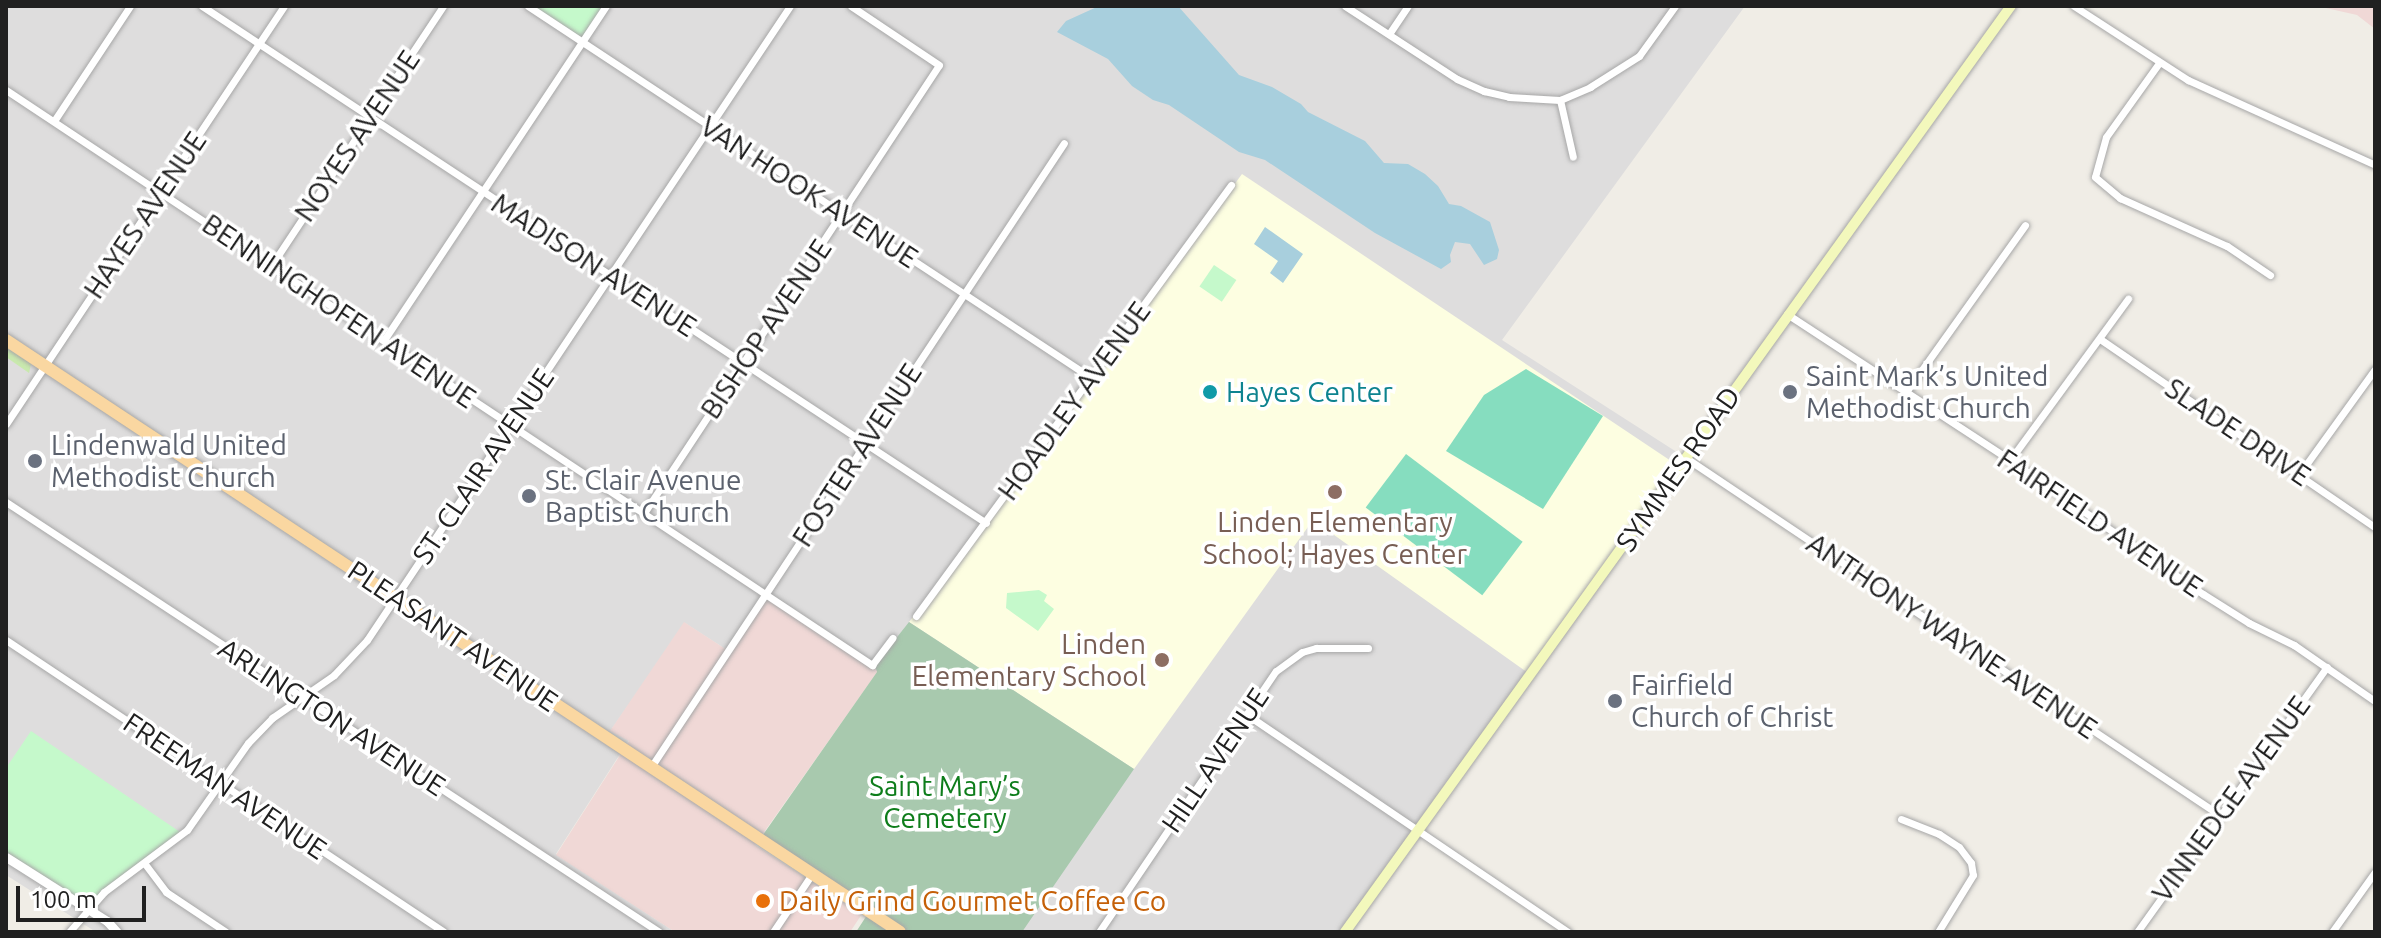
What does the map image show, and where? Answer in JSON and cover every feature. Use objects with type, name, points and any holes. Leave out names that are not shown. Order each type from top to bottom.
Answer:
[{"type":"main road","name":"SYMMES ROAD","points":[[1345,932],[2011,6]]},
{"type":"main road","name":"PLEASANT AVENUE","points":[[6,340],[900,932]]},
{"type":"street","points":[[54,121],[130,6]]},
{"type":"street","name":"MADISON AVENUE","points":[[202,6],[864,446],[986,523]]},
{"type":"street","name":"HAYES AVENUE","points":[[6,424],[284,6]]},
{"type":"street","name":"NOYES AVENUE","points":[[271,266],[443,6]]},
{"type":"street","name":"VAN HOOK AVENUE","points":[[528,6],[1090,377]]},
{"type":"street","points":[[384,340],[606,6]]},
{"type":"street","name":"ST. CLAIR AVENUE","points":[[69,932],[104,892],[187,830],[248,743],[272,718],[304,698],[351,659],[396,597],[790,6]]},
{"type":"street","name":"BISHOP AVENUE","points":[[644,513],[939,65],[851,6]]},
{"type":"street","points":[[1345,6],[1457,79],[1484,91],[1509,97],[1560,100],[1590,87],[1639,56],[1675,6]]},
{"type":"street","points":[[1389,34],[1408,6]]},
{"type":"street","points":[[2074,6],[2159,63],[2375,165]]},
{"type":"street","points":[[2159,63],[2106,137],[2095,177],[2120,198],[2227,246],[2270,275]]},
{"type":"street","name":"BENNINGHOFEN AVENUE","points":[[6,90],[872,665],[892,638]]},
{"type":"street","points":[[1560,100],[1573,157]]},
{"type":"street","name":"FOSTER AVENUE","points":[[651,767],[1064,143]]},
{"type":"street","name":"HOADLEY AVENUE","points":[[916,616],[1231,185]]},
{"type":"street","points":[[1906,392],[2025,225]]},
{"type":"street","points":[[2010,460],[2128,299]]},
{"type":"street","name":"FAIRFIELD AVENUE","points":[[1787,314],[2010,460],[2203,594],[2327,667],[2375,701]]},
{"type":"street","name":"SLADE DRIVE","points":[[2100,339],[2375,527]]},
{"type":"street","points":[[2300,473],[2375,369]]},
{"type":"street","name":"ANTHONY WAYNE AVENUE","points":[[1686,458],[2218,814]]},
{"type":"street","name":"ARLINGTON AVENUE","points":[[6,502],[659,932]]},
{"type":"street","name":"FREEMAN AVENUE","points":[[6,640],[444,932]]},
{"type":"street","name":"HILL AVENUE","points":[[1099,932],[1276,671],[1302,652],[1337,646],[1368,648]]},
{"type":"street","name":"VINNEDGE AVENUE","points":[[2137,932],[2218,814],[2327,667]]},
{"type":"street","points":[[1246,714],[1568,932]]},
{"type":"street","points":[[1901,819],[1939,834],[1959,847],[1971,863],[1973,875],[1938,932]]},
{"type":"street","points":[[6,857],[88,909],[117,932]]},
{"type":"street","points":[[145,864],[166,892],[226,932]]},
{"type":"street","points":[[2332,932],[2375,872]]},
{"type":"street","points":[[773,932],[813,874]]},
{"type":"shaded area","points":[[6,6],[1745,6],[1502,340],[1686,458],[1345,932],[900,932],[877,671],[730,652],[685,623],[611,730],[629,740],[556,854],[675,932],[96,932],[6,875]]},
{"type":"shaded area","points":[[2317,6],[2375,6],[2375,29],[2357,15]]},
{"type":"shaded area","name":"Linden Elementary School; Hayes Center","points":[[1242,174],[1680,467],[1531,675],[1313,520],[1134,769],[909,622],[986,523]]},
{"type":"shaded area","points":[[765,598],[878,671],[755,845],[862,914],[850,932],[675,932],[556,855],[629,741],[610,731],[684,622],[730,652]]},
{"type":"green space","points":[[528,6],[606,6],[582,42]]},
{"type":"green space","points":[[1214,265],[1236,280],[1222,302],[1199,287]]},
{"type":"green space","points":[[6,347],[31,364],[29,373],[6,357]]},
{"type":"green space","points":[[1526,369],[1603,416],[1543,509],[1446,451],[1484,395]]},
{"type":"green space","points":[[1406,454],[1523,542],[1482,595],[1366,508]]},
{"type":"green space","points":[[1039,590],[1047,595],[1044,601],[1054,609],[1038,631],[1006,608],[1007,593]]},
{"type":"green space","name":"Saint Mary’s Cemetery","points":[[909,622],[1134,769],[1022,932],[856,932],[869,912],[760,839],[877,672],[875,665]]},
{"type":"green space","points":[[31,731],[183,834],[88,909],[6,857],[6,768]]},
{"type":"water","points":[[1099,6],[1178,6],[1239,75],[1272,87],[1301,104],[1308,112],[1365,141],[1384,163],[1408,164],[1438,186],[1449,204],[1461,206],[1490,222],[1499,250],[1497,259],[1484,265],[1470,244],[1455,242],[1451,262],[1441,269],[1375,233],[1265,160],[1239,152],[1169,105],[1153,100],[1132,86],[1108,59],[1057,32],[1066,21]]},
{"type":"water","points":[[1265,227],[1303,254],[1283,283],[1270,273],[1278,261],[1254,244]]},
{"type":"place","name":"Hayes Center","points":[[1210,392]]},
{"type":"place","name":"Saint Mark’s United Methodist Church","points":[[1790,392]]},
{"type":"place","name":"Lindenwald United Methodist Church","points":[[35,461]]},
{"type":"place","name":"Linden Elementary School; Hayes Center","points":[[1335,492]]},
{"type":"place","name":"St. Clair Avenue Baptist Church","points":[[529,496]]},
{"type":"place","name":"Linden Elementary School","points":[[1162,660]]},
{"type":"place","name":"Fairfield Church of Christ","points":[[1615,701]]},
{"type":"place","name":"Daily Grind Gourmet Coffee Co","points":[[763,901]]}]
